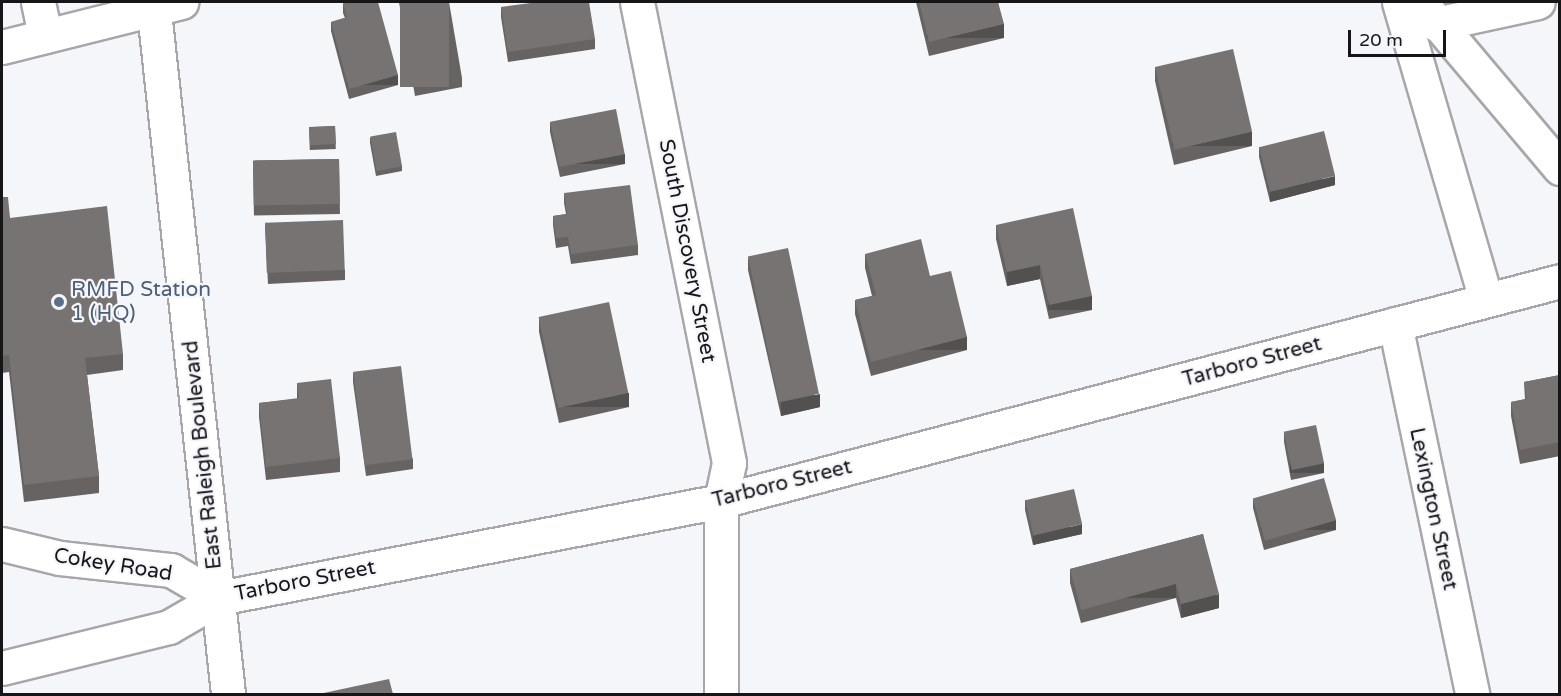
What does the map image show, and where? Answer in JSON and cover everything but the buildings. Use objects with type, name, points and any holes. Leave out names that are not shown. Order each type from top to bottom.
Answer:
[{"type":"main road","points":[[38,2],[45,36]]},
{"type":"main road","name":"South Discovery Street","points":[[637,2],[729,463],[721,501],[721,694]]},
{"type":"main road","points":[[1400,2],[1486,300]]},
{"type":"main road","points":[[1428,13],[1532,3]]},
{"type":"main road","points":[[2,47],[162,4]]},
{"type":"main road","name":"East Raleigh Boulevard","points":[[162,4],[228,694]]},
{"type":"main road","points":[[1428,13],[1560,168]]},
{"type":"main road","name":"Tarboro Street","points":[[2,668],[169,627],[219,598],[721,501],[1560,281]]},
{"type":"main road","name":"Lexington Street","points":[[1395,324],[1472,694]]},
{"type":"main road","name":"Cokey Road","points":[[2,544],[60,558],[171,570],[219,598]]},
{"type":"place","name":"RMFD Station 1 (HQ)","points":[[59,302]]}]
